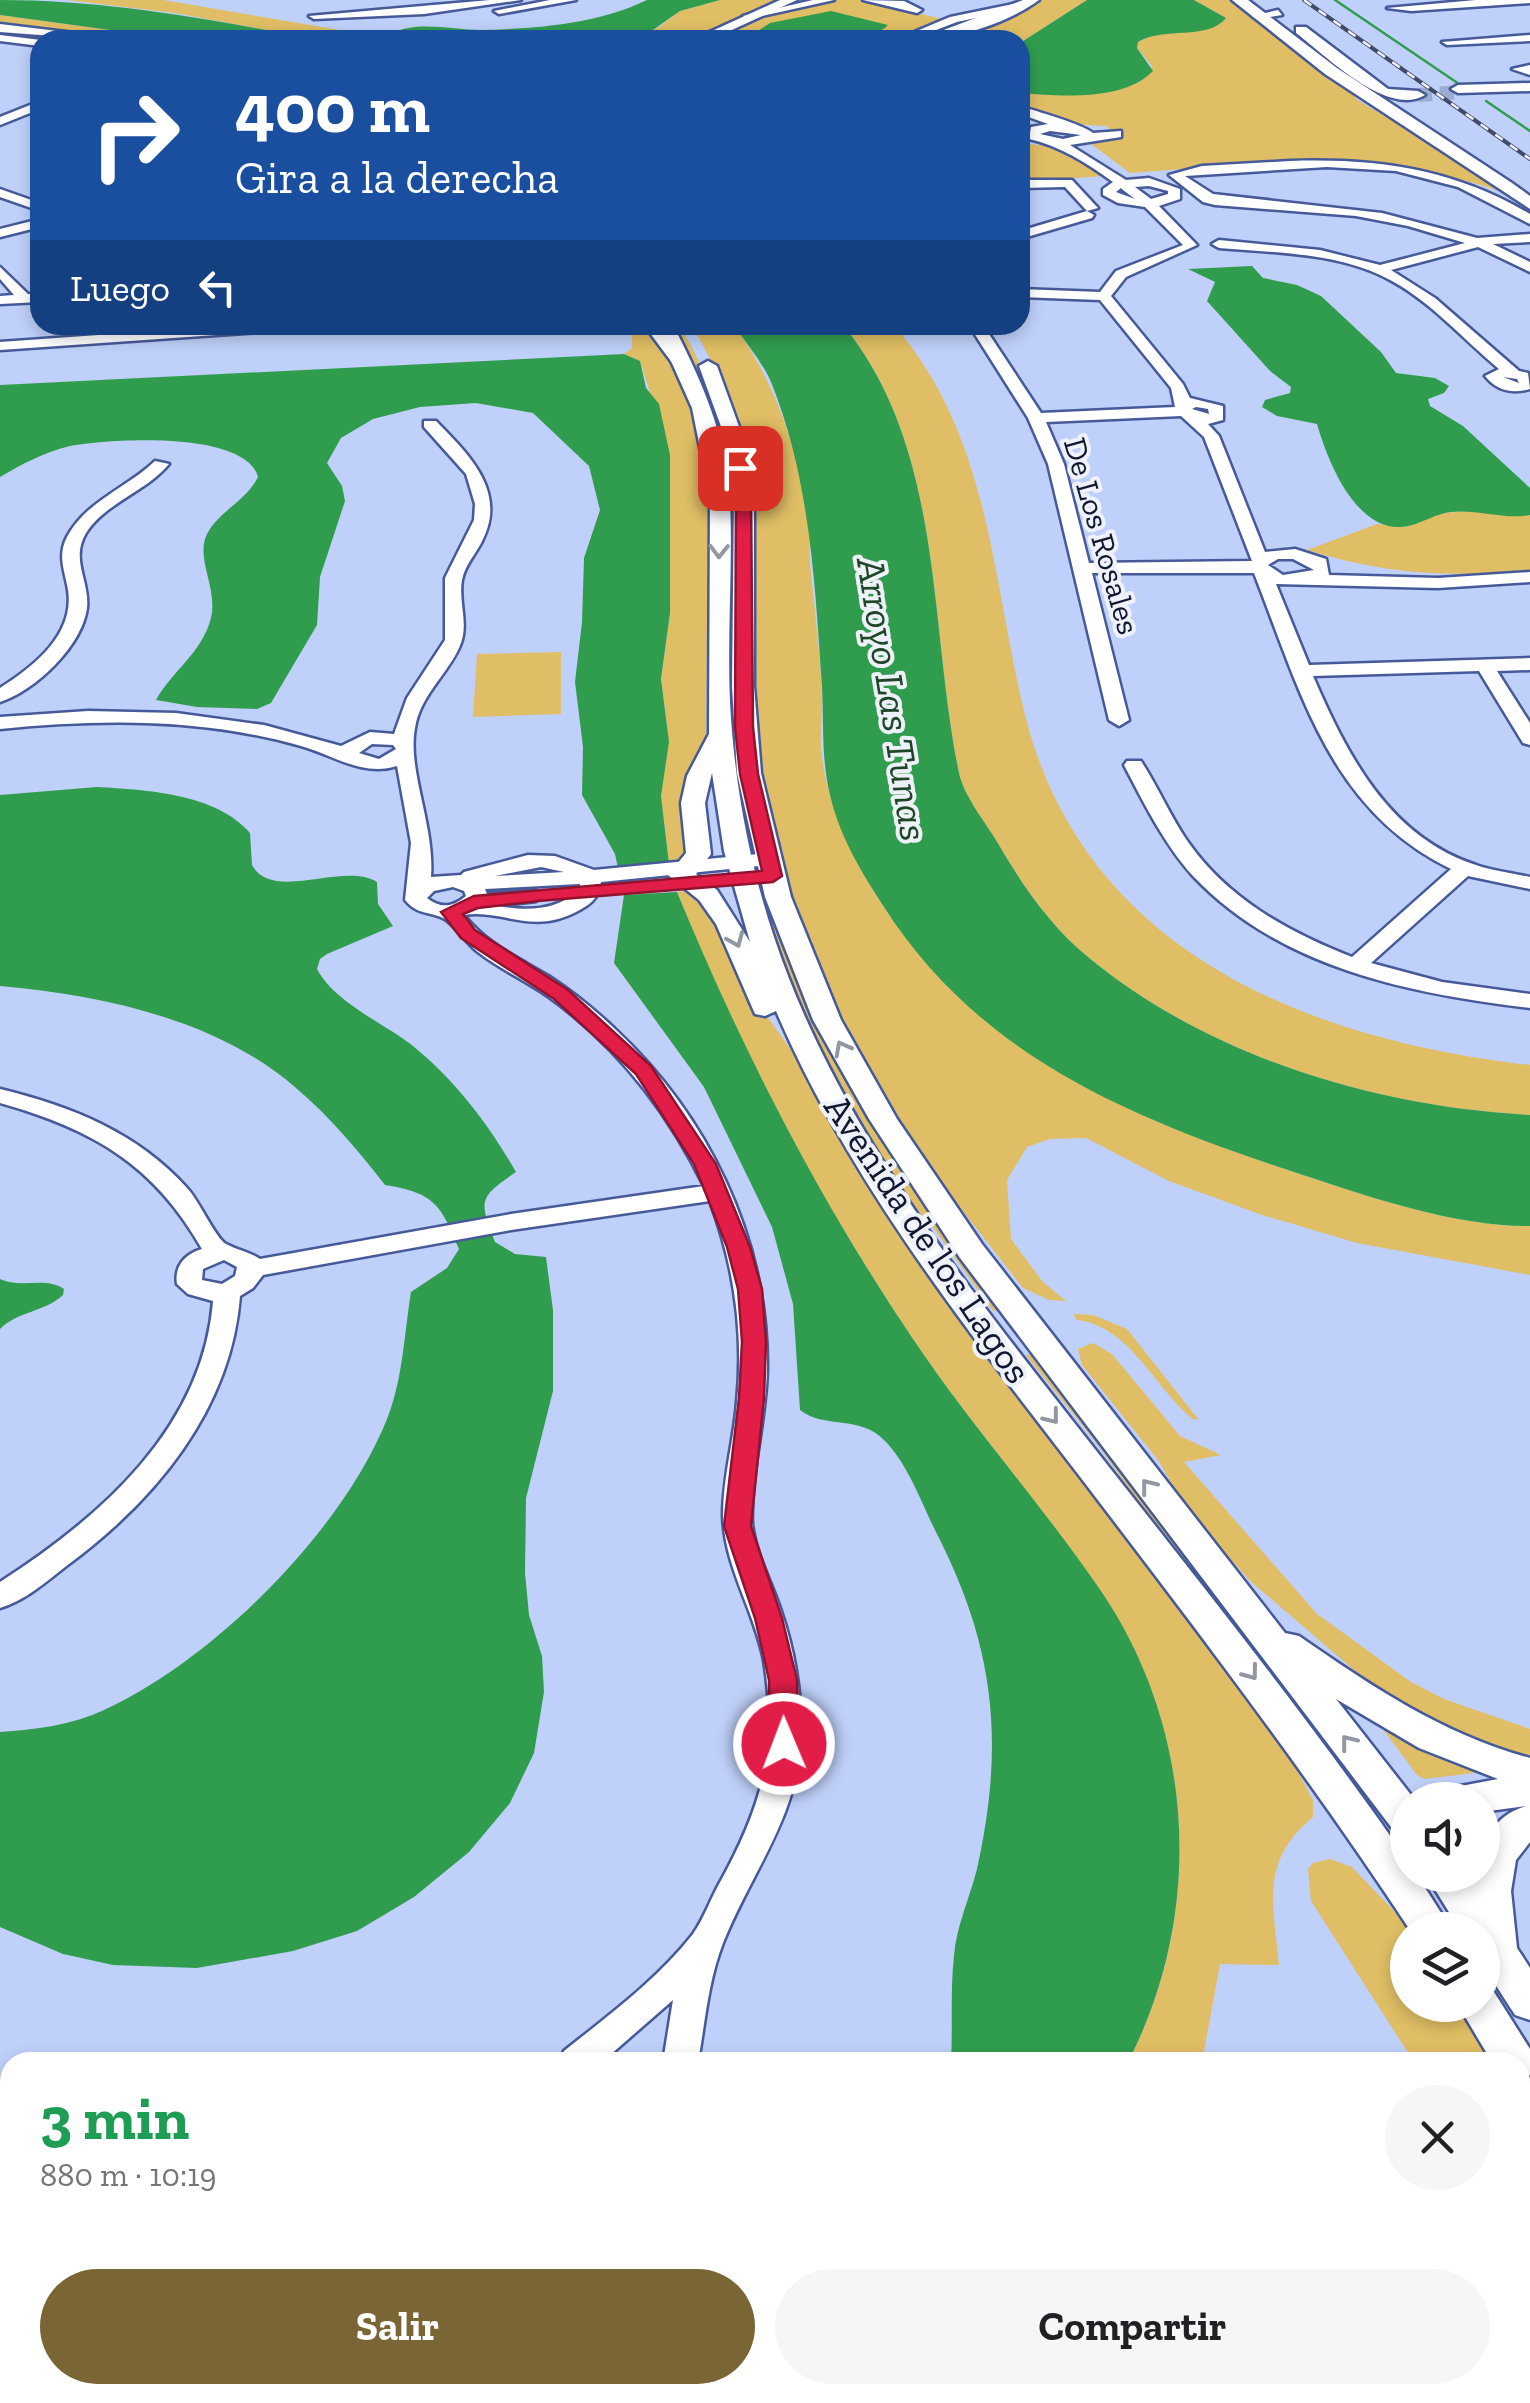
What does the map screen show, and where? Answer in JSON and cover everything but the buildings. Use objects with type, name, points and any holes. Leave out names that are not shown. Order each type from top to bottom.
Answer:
[{"type":"main road","points":[[1240,0],[1278,14],[1327,60]]},
{"type":"main road","points":[[1258,8],[1302,35]]},
{"type":"main road","points":[[1258,8],[1530,204]]},
{"type":"street","points":[[469,9],[516,0]]},
{"type":"street","points":[[314,16],[527,9],[571,0]]},
{"type":"street","points":[[724,30],[787,0]]},
{"type":"street","points":[[748,16],[829,0]]},
{"type":"street","points":[[1411,8],[1530,0]]},
{"type":"street","points":[[873,1],[954,19]]},
{"type":"street","points":[[926,30],[954,19],[1028,3]]},
{"type":"street","points":[[954,30],[1028,3]]},
{"type":"street","points":[[0,33],[30,36]]},
{"type":"street","points":[[0,33],[30,35]]},
{"type":"street","points":[[0,33],[30,40]]},
{"type":"street","points":[[1466,41],[1530,38]]},
{"type":"street","points":[[1327,60],[1389,95],[1416,94]]},
{"type":"street","points":[[1460,91],[1530,88]]},
{"type":"street","points":[[0,105],[30,108]]},
{"type":"street","points":[[0,122],[30,111]]},
{"type":"street","points":[[1030,113],[1086,131],[1088,138],[1138,182]]},
{"type":"street","points":[[1030,126],[1083,154],[1119,184]]},
{"type":"street","points":[[1030,137],[1088,138],[1113,131],[1069,127],[1043,136]]},
{"type":"street","points":[[1530,220],[1470,185],[1404,169],[1304,164],[1174,175],[1210,198],[1391,218],[1477,242],[1530,268]]},
{"type":"street","points":[[1138,182],[1174,190],[1175,196],[1144,203],[1110,195],[1108,189],[1138,182]]},
{"type":"street","points":[[1030,184],[1068,183],[1089,212],[1030,232]]},
{"type":"street","points":[[0,190],[30,200]]},
{"type":"street","points":[[1162,202],[1215,252]]},
{"type":"street","points":[[1144,203],[1188,246],[1215,252]]},
{"type":"street","points":[[0,235],[30,228]]},
{"type":"street","points":[[1380,269],[1477,242],[1530,238]]},
{"type":"street","points":[[1104,296],[1120,274],[1188,246]]},
{"type":"street","points":[[1163,258],[1273,248],[1333,256],[1380,269],[1419,294],[1519,382]]},
{"type":"street","points":[[0,272],[30,296]]},
{"type":"street","points":[[1030,293],[1104,296],[1178,387],[1214,410]]},
{"type":"street","points":[[0,300],[30,298]]},
{"type":"street","points":[[0,346],[118,335]]},
{"type":"street","points":[[658,335],[692,377]]},
{"type":"street","name":"Avenida de los Lagos","points":[[669,335],[692,377],[712,438],[720,498],[716,654],[719,737],[756,869],[827,1020],[882,1119],[971,1251],[1390,1795]]},
{"type":"street","name":"Avenida de los Lagos","points":[[690,335],[724,404],[740,468],[744,495],[744,727],[756,869],[775,982],[812,1066],[846,1130],[924,1247],[1363,1825],[1420,1912]]},
{"type":"street","name":"De Los Rosales","points":[[982,335],[1036,418],[1061,481],[1119,720]]},
{"type":"street","points":[[1178,387],[1187,411],[1211,436],[1332,739],[1367,795],[1410,842],[1462,870],[1530,883]]},
{"type":"street","points":[[1036,418],[1214,410]]},
{"type":"street","points":[[1211,436],[1214,410]]},
{"type":"street","points":[[362,750],[385,764],[404,741],[426,679],[454,641],[455,573],[477,535],[484,506],[477,477],[468,462],[430,424]]},
{"type":"street","points":[[161,464],[148,477],[102,506],[80,530],[69,560],[78,609],[71,627],[56,651],[6,705],[44,718],[189,719],[362,750],[404,741]]},
{"type":"street","points":[[1244,513],[1282,544],[1310,557],[1355,570],[1438,583]]},
{"type":"street","points":[[1260,566],[1274,554],[1310,557],[1323,572],[1274,594]]},
{"type":"street","points":[[1082,568],[1260,566],[1298,580],[1438,583],[1530,576]]},
{"type":"street","points":[[1303,670],[1530,664]]},
{"type":"street","points":[[1485,666],[1530,739]]},
{"type":"street","points":[[678,876],[700,848],[694,803],[699,776],[719,737]]},
{"type":"street","points":[[404,741],[425,852],[416,900],[425,908],[463,897],[756,869]]},
{"type":"street","points":[[362,750],[412,792]]},
{"type":"street","points":[[1134,765],[1171,832],[1218,888],[1274,930],[1356,964],[1452,989],[1530,1000]]},
{"type":"street","points":[[425,852],[463,897],[468,934],[561,994],[644,1070],[683,1125],[716,1192],[750,1289],[754,1342],[738,1526],[783,1680],[782,1774],[773,1811],[707,1940],[685,2024],[682,2052]]},
{"type":"street","points":[[1356,964],[1462,870]]},
{"type":"street","points":[[678,876],[718,906],[767,1011],[812,1066]]},
{"type":"street","points":[[420,890],[430,884],[540,918],[573,907],[598,883]]},
{"type":"street","points":[[0,1096],[84,1122],[112,1136],[184,1200],[218,1253]]},
{"type":"street","points":[[252,1269],[511,1222],[716,1192]]},
{"type":"street","points":[[218,1253],[245,1258],[252,1269],[245,1282],[227,1291],[197,1289],[188,1278],[198,1259],[218,1253]]},
{"type":"street","points":[[0,1597],[78,1544],[118,1509],[176,1442],[200,1400],[220,1348],[227,1291]]},
{"type":"street","points":[[1257,1625],[1345,1688],[1399,1719],[1450,1745],[1530,1773]]},
{"type":"street","points":[[1500,1794],[1530,1790]]},
{"type":"street","points":[[1363,1825],[1390,1819]]},
{"type":"street","points":[[1502,1955],[1490,1902],[1491,1864],[1519,1827],[1530,1820]]},
{"type":"street","points":[[1458,1892],[1530,2002]]},
{"type":"street","points":[[589,2052],[648,2004],[707,1940]]},
{"type":"street","points":[[648,2004],[660,2005],[685,2024]]},
{"type":"street","points":[[1489,2022],[1508,2052]]},
{"type":"shaded area","points":[[67,0],[163,0],[340,30],[266,30],[175,13]]},
{"type":"shaded area","points":[[720,0],[777,0],[712,30],[649,30],[680,11]]},
{"type":"shaded area","points":[[833,0],[863,0],[942,19],[917,30],[732,30],[759,16]]},
{"type":"shaded area","points":[[1037,0],[1087,0],[1030,37],[1030,30],[962,30]]},
{"type":"shaded area","points":[[1194,0],[1236,0],[1358,94],[1355,98],[1463,162],[1499,191],[1408,169],[1362,164],[1270,164],[1130,173],[1091,144],[1116,134],[1106,126],[1065,124],[1030,112],[1030,93],[1084,94],[1141,81],[1152,66],[1137,48],[1138,42],[1161,34],[1206,29],[1226,18]]},
{"type":"shaded area","points":[[0,15],[110,30],[31,30],[0,26]]},
{"type":"shaded area","points":[[1030,144],[1058,147],[1104,176],[1030,181]]},
{"type":"shaded area","points":[[653,335],[662,352],[679,368],[701,432],[708,481],[706,746],[688,860],[669,864],[661,796],[667,725],[661,679],[670,613],[670,455],[640,361],[624,354],[632,348],[632,336]]},
{"type":"shaded area","points":[[676,335],[684,335],[712,396],[729,468],[734,542],[734,803],[710,408]]},
{"type":"shaded area","points":[[697,335],[741,335],[782,414],[797,463],[808,521],[822,694],[821,747],[828,788],[859,866],[921,956],[966,1004],[1015,1044],[1124,1107],[1245,1155],[1389,1202],[1475,1222],[1530,1226],[1530,1275],[1357,1243],[1262,1215],[1169,1181],[1086,1138],[1050,1139],[1027,1147],[1007,1180],[1011,1239],[1042,1281],[1066,1301],[1049,1300],[1023,1288],[919,1155],[845,1027],[786,887],[756,754],[747,474],[726,389]]},
{"type":"shaded area","points":[[850,335],[901,335],[951,414],[983,511],[1025,715],[1055,797],[1098,866],[1152,923],[1217,970],[1289,1006],[1366,1033],[1447,1053],[1530,1065],[1530,1115],[1413,1101],[1354,1088],[1240,1049],[1135,992],[1075,946],[1050,919],[971,801],[959,773],[928,540],[916,482],[900,427],[876,374]]},
{"type":"shaded area","points":[[1443,513],[1530,515],[1530,570],[1417,572],[1307,550],[1377,524],[1405,527]]},
{"type":"shaded area","points":[[561,652],[561,714],[473,717],[477,654]]},
{"type":"shaded area","points":[[760,889],[819,1018],[865,1105],[915,1189],[999,1310],[993,1311],[935,1230],[903,1194],[823,1053],[775,947],[755,890]]},
{"type":"shaded area","points":[[695,890],[703,894],[769,1019],[1274,1727],[1313,1800],[1313,1817],[1296,1833],[1277,1867],[1273,1902],[1279,1965],[1220,1964],[1204,2052],[1132,2052],[1153,2005],[1169,1947],[1178,1886],[1179,1826],[1172,1765],[1157,1706],[1134,1649],[1103,1595],[959,1404],[845,1232],[755,1066],[677,892]]},
{"type":"shaded area","points":[[1073,1314],[1093,1315],[1127,1329],[1198,1419],[1194,1420],[1180,1407],[1127,1346],[1096,1325],[1077,1320]]},
{"type":"shaded area","points":[[1093,1343],[1112,1354],[1180,1436],[1221,1455],[1184,1462],[1317,1614],[1411,1682],[1444,1699],[1530,1729],[1530,1758],[1426,1718],[1375,1688],[1250,1581],[1188,1511],[1158,1460],[1082,1365],[1078,1349]]},
{"type":"shaded area","points":[[1030,1354],[1181,1543],[1303,1706],[1221,1616],[1103,1452],[1026,1355]]},
{"type":"shaded area","points":[[1376,1720],[1500,1770],[1424,1779]]},
{"type":"shaded area","points":[[1330,1859],[1352,1867],[1395,1912],[1390,1912],[1390,2022],[1474,2022],[1493,2052],[1408,2052],[1311,1901],[1308,1869],[1313,1863]]},
{"type":"water","points":[[0,0],[41,1],[121,7],[263,30],[110,30],[0,15]]},
{"type":"water","points":[[647,0],[720,0],[680,11],[653,30],[480,30],[587,20]]},
{"type":"water","points":[[1087,0],[1194,0],[1226,18],[1208,29],[1138,42],[1137,48],[1153,71],[1125,88],[1090,95],[1030,94],[1030,37]]},
{"type":"water","points":[[831,11],[888,25],[881,30],[759,30],[770,23]]},
{"type":"water","points":[[425,27],[480,30],[402,30]]},
{"type":"water","points":[[1252,266],[1263,278],[1297,285],[1321,296],[1381,352],[1396,373],[1435,378],[1449,386],[1444,393],[1428,399],[1430,406],[1463,426],[1530,488],[1530,515],[1451,512],[1399,527],[1369,516],[1335,472],[1317,424],[1277,416],[1262,407],[1265,400],[1290,393],[1291,387],[1270,371],[1207,301],[1215,282],[1188,269]]},
{"type":"water","name":"Arroyo Las Tunas","points":[[741,335],[850,335],[876,374],[900,427],[916,482],[928,540],[959,773],[971,801],[1050,919],[1075,946],[1135,992],[1240,1049],[1354,1088],[1413,1101],[1530,1115],[1530,1226],[1475,1222],[1389,1202],[1247,1156],[1127,1108],[1071,1080],[1018,1046],[969,1007],[924,961],[868,881],[835,814],[826,771],[809,532],[784,418],[759,360]]},
{"type":"water","points":[[624,354],[640,361],[646,388],[659,404],[670,455],[670,613],[661,679],[669,742],[661,796],[669,864],[618,868],[615,854],[582,795],[583,747],[575,682],[584,558],[600,510],[589,466],[533,413],[476,403],[420,407],[373,419],[341,438],[327,463],[342,486],[345,501],[320,577],[317,625],[271,703],[257,709],[197,707],[156,700],[207,630],[212,596],[204,543],[212,526],[258,477],[248,462],[228,451],[203,445],[114,441],[70,446],[0,477],[0,385]]},
{"type":"water","points":[[97,787],[179,796],[218,809],[250,833],[252,865],[262,876],[275,881],[346,876],[377,882],[378,904],[393,926],[327,954],[320,959],[317,969],[348,1002],[429,1060],[471,1104],[495,1137],[516,1172],[488,1194],[485,1208],[490,1228],[495,1242],[515,1254],[546,1257],[553,1310],[553,1391],[526,1498],[525,1573],[529,1615],[542,1656],[544,1692],[534,1753],[510,1803],[469,1852],[414,1897],[357,1931],[293,1951],[197,1968],[113,1965],[63,1954],[0,1927],[0,1732],[79,1719],[146,1688],[230,1626],[270,1588],[339,1505],[366,1462],[397,1388],[411,1292],[447,1268],[459,1249],[434,1203],[415,1192],[385,1185],[343,1134],[296,1088],[231,1044],[156,1014],[117,1004],[0,986],[0,795]]},
{"type":"water","points":[[677,892],[755,1066],[845,1232],[936,1372],[1103,1594],[1134,1648],[1157,1705],[1172,1764],[1179,1825],[1178,1886],[1169,1946],[1153,2005],[1132,2052],[951,2052],[955,1945],[977,1869],[991,1779],[989,1696],[971,1615],[956,1574],[893,1450],[864,1427],[820,1419],[800,1410],[793,1304],[772,1227],[704,1087],[614,963],[624,895]]},
{"type":"water","points":[[0,1279],[57,1285],[64,1289],[63,1295],[0,1329]]},
{"type":"waterway","points":[[1335,0],[1459,84]]},
{"type":"waterway","points":[[1486,101],[1530,131]]},
{"type":"tunnel","points":[[1418,95],[1462,92]]},
{"type":"railway","points":[[1304,0],[1530,159]]},
{"type":"route","points":[[740,468],[744,495],[744,727],[749,774],[773,876],[474,902],[451,912],[460,928],[561,994],[644,1070],[705,1164],[750,1289],[754,1342],[752,1398],[738,1526],[783,1680],[784,1744]]}]
